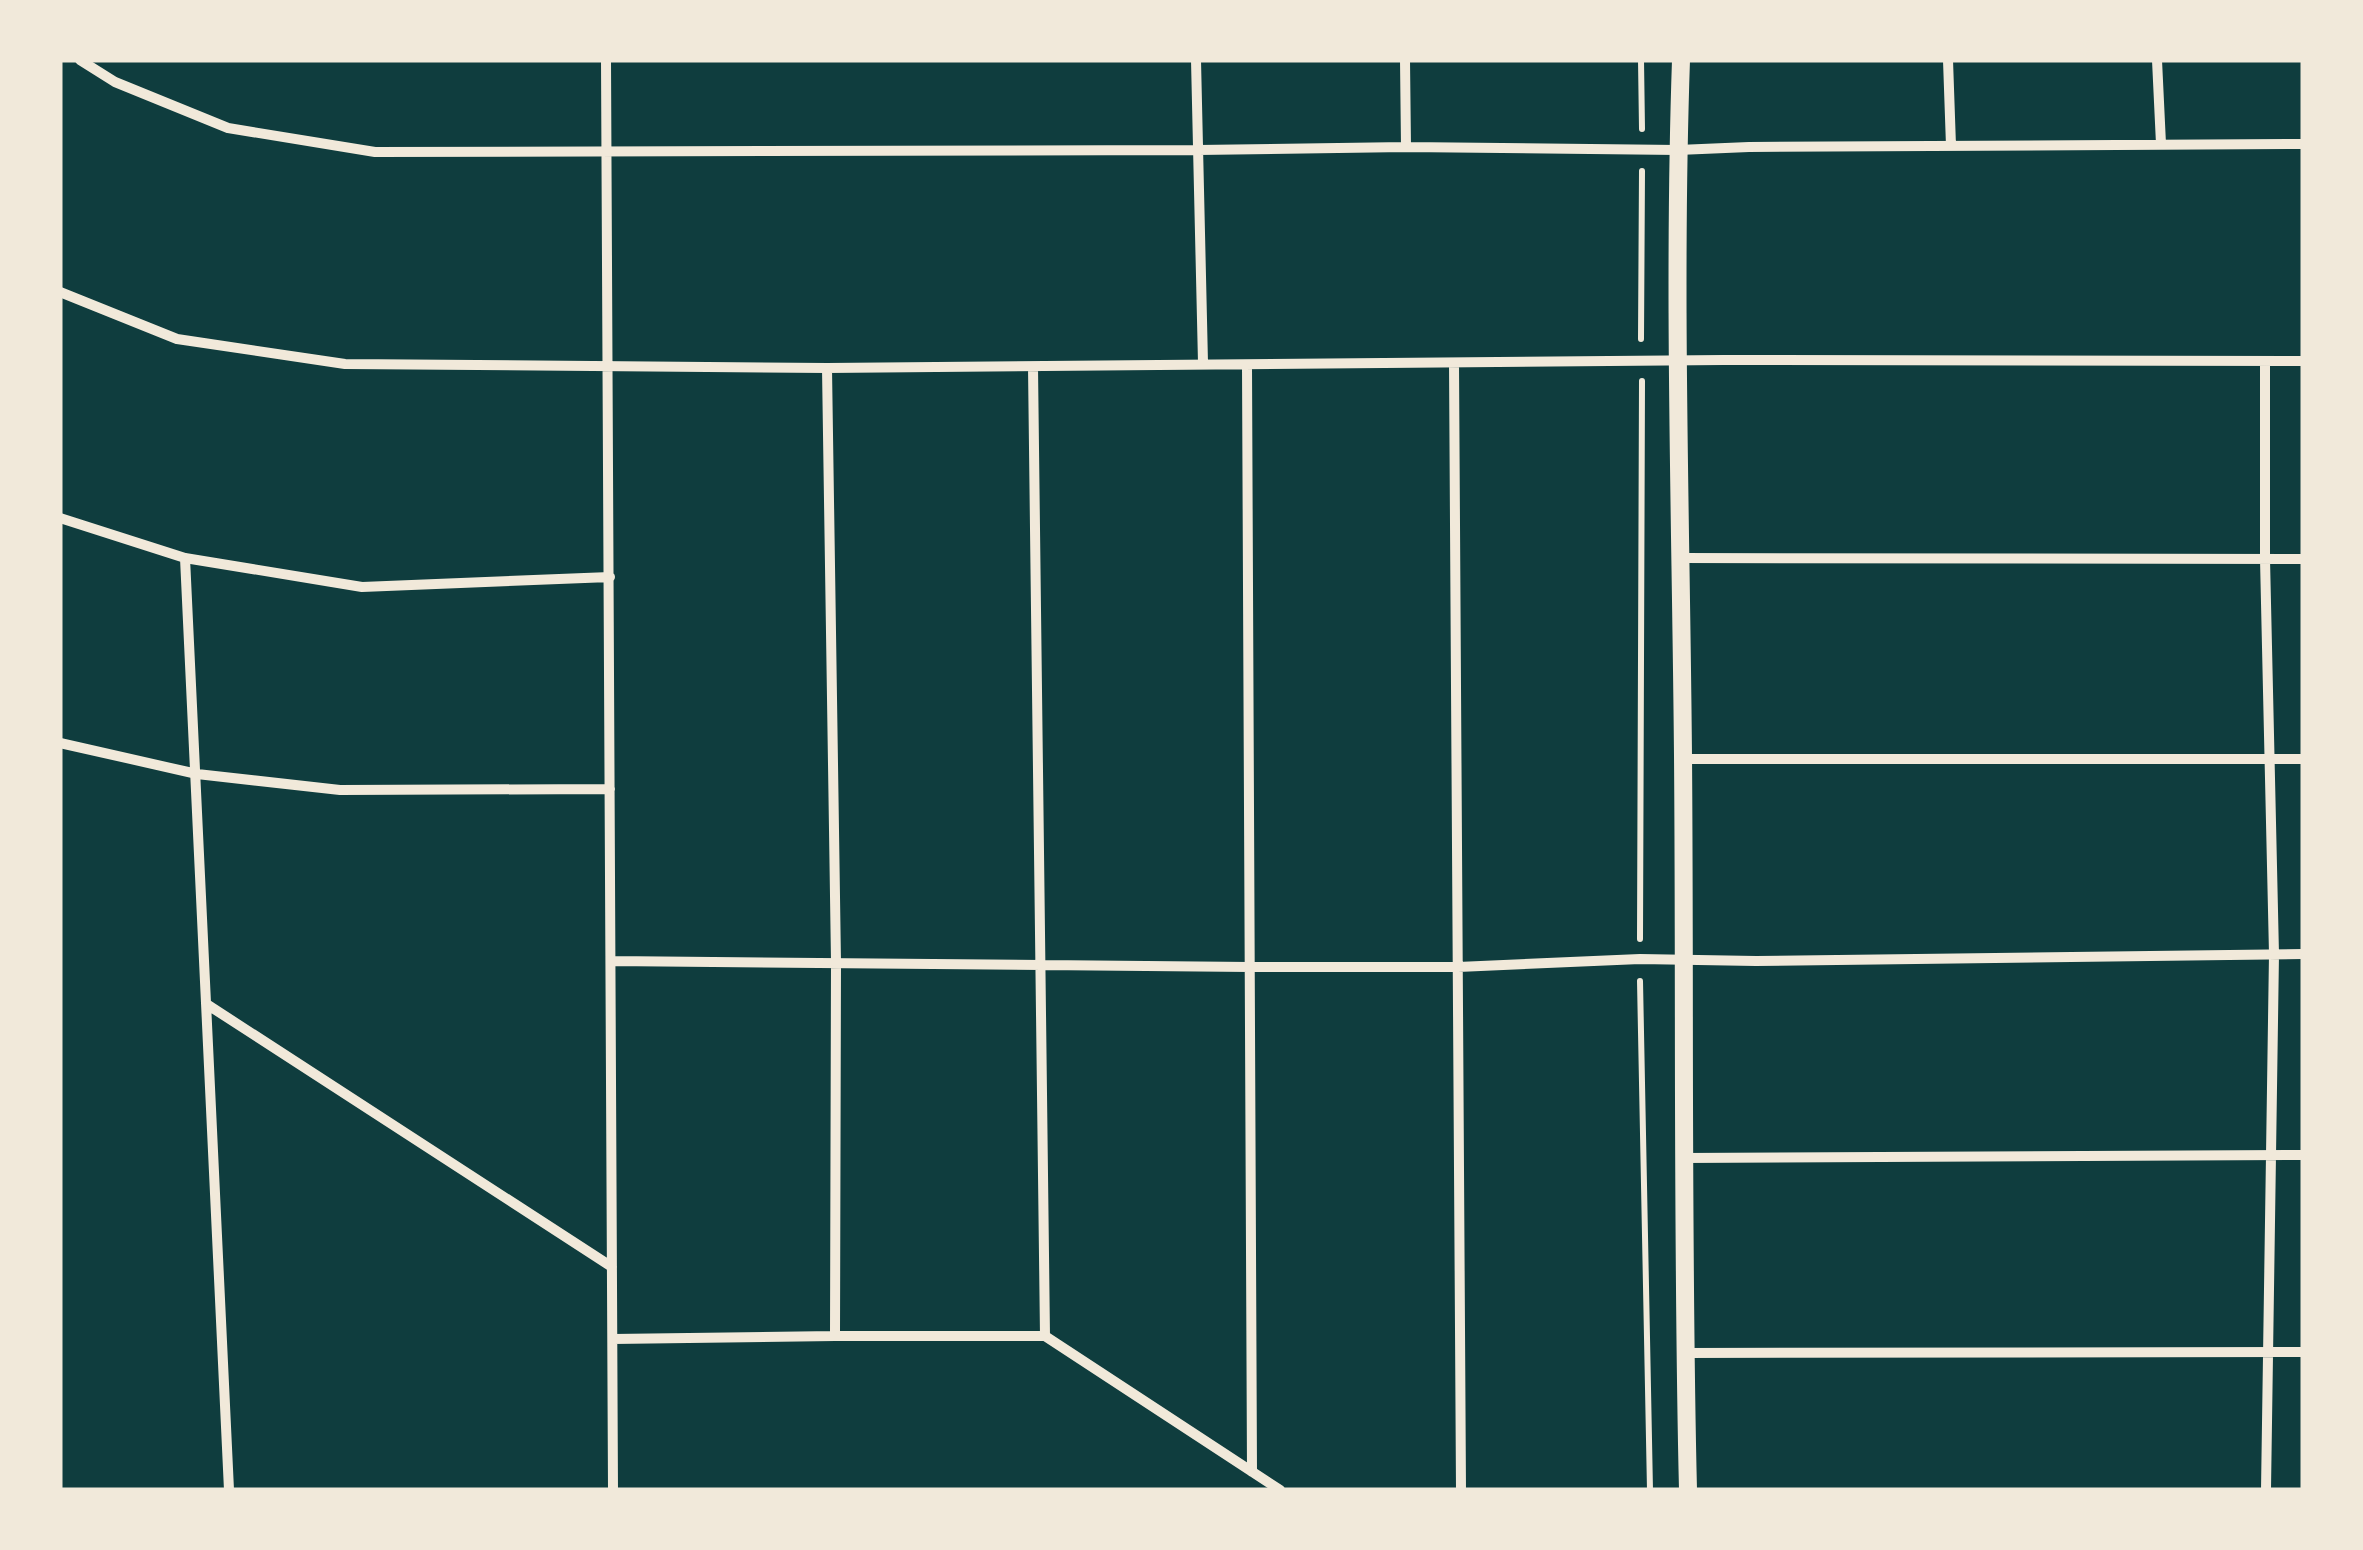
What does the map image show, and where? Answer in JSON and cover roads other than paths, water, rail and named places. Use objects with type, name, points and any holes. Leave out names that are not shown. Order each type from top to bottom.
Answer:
[{"type":"street","points":[[80,60],[115,82],[228,128],[375,152],[1406,146],[1678,150],[2303,144]]},
{"type":"street","points":[[606,60],[613,1490]]},
{"type":"street","points":[[1196,60],[1202,363]]},
{"type":"street","points":[[1405,60],[1406,146]]},
{"type":"street","points":[[1681,60],[1678,362],[1688,1490]]},
{"type":"street","points":[[1948,60],[1950,146]]},
{"type":"street","points":[[2158,60],[2161,144]]},
{"type":"street","points":[[60,292],[177,338],[346,364],[827,368],[1202,363],[1247,366],[2303,361]]},
{"type":"street","points":[[2265,361],[2265,559],[2274,954],[2266,1490]]},
{"type":"street","points":[[1454,363],[1461,1490]]},
{"type":"street","points":[[1032,366],[1045,1336]]},
{"type":"street","points":[[1247,366],[1252,1472]]},
{"type":"street","points":[[827,368],[836,962],[835,1336]]},
{"type":"street","points":[[60,518],[185,558],[362,587],[610,578]]},
{"type":"street","points":[[185,558],[229,1490]]},
{"type":"street","points":[[1681,558],[2303,559]]},
{"type":"street","points":[[60,743],[196,774],[340,790],[610,788]]},
{"type":"street","points":[[1683,759],[2303,760]]},
{"type":"street","points":[[611,961],[1250,968],[1458,967],[1640,959],[2303,954]]},
{"type":"street","points":[[208,1005],[612,1267]]},
{"type":"street","points":[[1683,1158],[2303,1156]]},
{"type":"street","points":[[613,1339],[1045,1336],[1280,1490]]},
{"type":"street","points":[[1685,1353],[2303,1352]]}]
